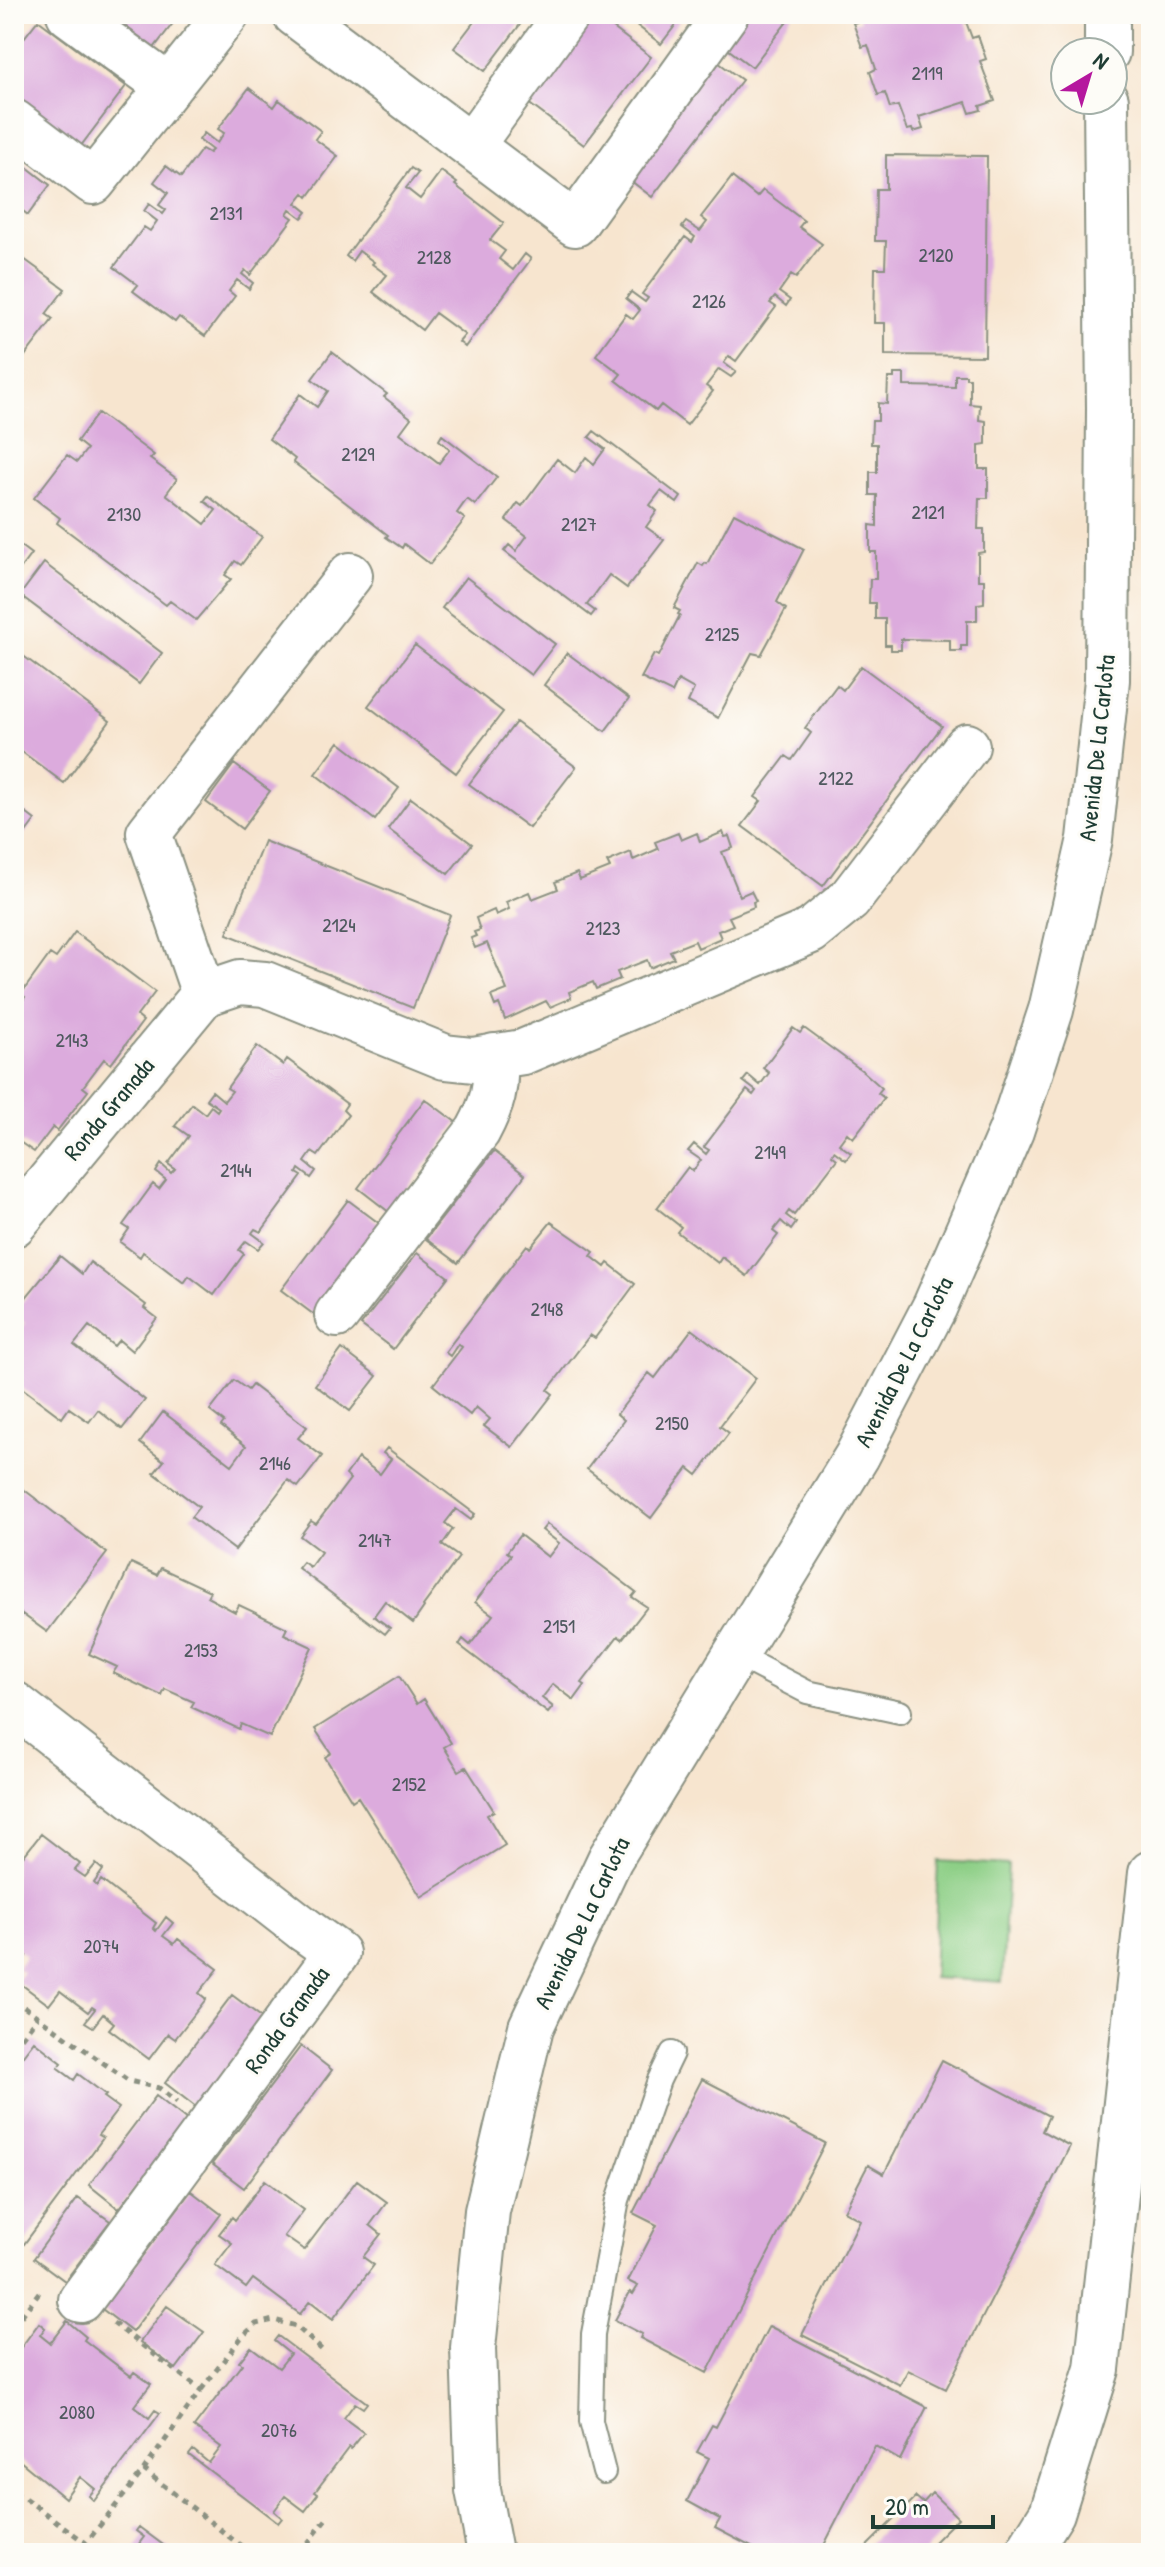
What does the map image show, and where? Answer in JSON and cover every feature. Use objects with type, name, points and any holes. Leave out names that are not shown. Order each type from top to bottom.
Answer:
[{"type":"main road","points":[[69,14],[169,87]]},
{"type":"main road","points":[[14,122],[93,182],[227,14]]},
{"type":"main road","points":[[295,14],[575,224],[726,14]]},
{"type":"main road","points":[[471,146],[567,14]]},
{"type":"main road","points":[[1107,14],[1107,36]]},
{"type":"main road","name":"Avenida De La Carlota","points":[[490,2553],[478,2490],[473,2348],[487,2211],[531,2027],[610,1859],[857,1456],[935,1306],[1011,1131],[1051,1010],[1090,839],[1107,680],[1109,408],[1106,116]]},
{"type":"main road","points":[[350,575],[149,833],[204,994],[240,982],[265,984],[445,1057],[473,1060],[523,1052],[811,931],[849,900],[967,746]]},
{"type":"main road","name":"Ronda Granada","points":[[14,1224],[204,994]]},
{"type":"main road","points":[[337,1315],[478,1131],[492,1106],[497,1079],[494,1056]]},
{"type":"main road","name":"Ronda Granada","points":[[14,1704],[337,1953],[81,2300]]},
{"type":"main road","points":[[1027,2553],[1052,2513],[1097,2369],[1151,1873]]},
{"type":"lane","points":[[736,1655],[807,1692],[900,1712]]},
{"type":"lane","points":[[604,2472],[591,2421],[593,2334],[618,2200],[659,2080],[672,2053]]},
{"type":"path","points":[[14,2000],[129,2081],[159,2088],[208,2127]]},
{"type":"path","points":[[14,2047],[37,2017]]},
{"type":"path","points":[[81,2300],[201,2390]]},
{"type":"path","points":[[14,2493],[86,2543],[241,2338],[256,2324],[274,2320],[296,2326],[322,2350]]},
{"type":"path","points":[[144,2470],[250,2553]]},
{"type":"path","points":[[300,2553],[329,2516]]},
{"type":"green space","points":[[938,1861],[1008,1865],[1002,1982],[933,1978]]},
{"type":"building","points":[[109,14],[172,14],[177,18],[154,48]]},
{"type":"building","points":[[480,14],[528,14],[485,71],[454,48]]},
{"type":"building","points":[[588,14],[595,14],[651,57],[584,145],[523,99]]},
{"type":"building","points":[[622,14],[684,14],[661,44]]},
{"type":"building","points":[[744,14],[793,14],[752,67],[721,44]]},
{"type":"building","points":[[858,14],[963,14],[972,38],[978,36],[986,59],[980,61],[995,101],[970,113],[966,102],[919,117],[923,129],[907,130],[898,106],[890,108],[885,93],[878,95],[870,72],[876,69],[868,45],[862,47],[853,23],[860,21]]},
{"type":"building","points":[[38,20],[126,86],[80,147],[14,97],[14,51]]},
{"type":"building","points":[[711,57],[742,80],[652,197],[622,174]]},
{"type":"building","points":[[249,88],[274,107],[279,100],[321,131],[315,139],[338,156],[308,197],[304,193],[296,203],[307,212],[302,218],[290,209],[287,214],[293,218],[250,275],[245,270],[242,274],[253,283],[249,289],[237,280],[229,291],[235,296],[205,336],[179,317],[175,322],[133,291],[138,285],[114,267],[144,227],[150,231],[157,221],[144,211],[149,204],[163,214],[166,210],[159,205],[168,193],[154,182],[166,166],[181,177],[202,149],[209,153],[212,150],[199,140],[204,133],[217,143],[224,133],[218,129]]},
{"type":"building","points":[[886,155],[987,156],[985,356],[885,355],[885,323],[874,323],[875,268],[885,268],[886,241],[875,241],[876,189],[886,189]]},
{"type":"building","points":[[14,157],[50,185],[28,215],[14,204]]},
{"type":"building","points":[[411,168],[418,173],[406,188],[420,199],[441,171],[504,223],[490,240],[505,251],[499,259],[513,270],[525,254],[531,259],[465,347],[459,342],[465,335],[435,313],[422,330],[373,292],[387,275],[372,264],[374,262],[359,251],[352,261],[346,256]]},
{"type":"building","points":[[732,177],[757,197],[763,190],[804,221],[799,227],[822,244],[796,278],[791,275],[779,292],[790,300],[786,306],[775,297],[770,303],[776,307],[736,361],[729,356],[724,363],[736,372],[731,377],[719,369],[706,386],[713,391],[687,425],[661,405],[656,411],[616,380],[621,374],[596,355],[626,314],[633,319],[640,310],[626,299],[631,292],[645,302],[648,298],[642,294],[685,237],[692,242],[695,237],[682,227],[686,222],[700,231],[707,222],[701,217]]},
{"type":"building","points":[[24,259],[65,289],[46,314],[53,319],[21,361],[14,355],[14,260],[19,264]]},
{"type":"building","points":[[332,352],[387,394],[384,397],[411,418],[400,433],[439,463],[450,449],[439,440],[442,435],[497,477],[475,505],[467,499],[457,513],[465,519],[430,564],[404,544],[402,548],[386,537],[388,535],[293,462],[295,459],[269,439],[300,394],[317,407],[328,391],[312,379]]},
{"type":"building","points":[[894,374],[904,374],[904,386],[955,387],[955,375],[966,375],[970,378],[970,404],[980,405],[979,420],[986,421],[986,444],[979,445],[979,469],[988,469],[988,498],[979,498],[978,529],[984,529],[984,552],[978,553],[978,580],[984,580],[984,603],[977,604],[977,621],[967,621],[967,646],[961,646],[961,651],[950,651],[950,640],[901,639],[901,650],[891,650],[891,645],[885,645],[885,619],[875,619],[875,603],[869,603],[870,579],[876,579],[876,552],[870,552],[870,525],[877,526],[877,495],[870,495],[870,472],[877,472],[877,444],[871,444],[872,421],[878,421],[878,403],[887,404],[888,378],[894,378]]},
{"type":"building","points":[[98,413],[154,455],[150,459],[177,479],[166,494],[205,524],[216,510],[204,501],[208,496],[262,537],[241,565],[235,561],[225,575],[231,579],[196,620],[170,601],[166,605],[57,523],[60,518],[34,498],[67,455],[77,462],[87,449],[77,441]]},
{"type":"building","points":[[594,431],[681,497],[677,503],[661,491],[650,505],[657,511],[646,527],[664,540],[627,588],[609,575],[587,605],[595,611],[591,616],[504,551],[509,545],[516,551],[527,536],[506,520],[518,503],[522,506],[557,459],[575,473],[586,457],[594,464],[605,449],[589,437]]},
{"type":"building","points":[[734,513],[804,549],[777,602],[786,609],[761,655],[752,653],[718,718],[688,702],[694,689],[678,680],[672,693],[641,678],[654,654],[659,656],[680,615],[680,611],[674,608],[698,563],[703,566],[707,564]]},
{"type":"building","points":[[14,541],[31,554],[14,577]]},
{"type":"building","points":[[44,563],[162,653],[139,684],[20,595]]},
{"type":"building","points":[[466,577],[555,644],[531,675],[442,608]]},
{"type":"building","points":[[415,645],[503,712],[456,773],[368,706]]},
{"type":"building","points":[[14,649],[110,721],[64,783],[14,746]]},
{"type":"building","points":[[567,653],[629,699],[605,731],[544,685]]},
{"type":"building","points":[[861,666],[942,726],[823,886],[742,826],[761,801],[755,797],[786,756],[792,760],[811,733],[805,728],[837,685],[843,690]]},
{"type":"building","points":[[516,722],[576,767],[529,828],[469,784]]},
{"type":"building","points":[[339,742],[399,788],[375,820],[315,774]]},
{"type":"building","points":[[234,764],[270,791],[242,829],[206,802]]},
{"type":"building","points":[[411,798],[472,844],[448,874],[388,829]]},
{"type":"building","points":[[14,804],[35,820],[14,848]]},
{"type":"building","points":[[723,832],[725,837],[729,836],[733,848],[722,852],[740,896],[751,891],[756,901],[753,902],[754,907],[729,917],[733,925],[718,931],[721,938],[698,948],[695,941],[670,951],[674,958],[650,968],[647,960],[617,972],[620,979],[596,989],[593,982],[569,992],[571,998],[550,1007],[546,1001],[505,1020],[499,1004],[495,1006],[491,996],[507,990],[487,943],[475,948],[471,938],[476,936],[474,932],[480,930],[476,918],[494,910],[496,915],[509,909],[506,902],[529,892],[532,899],[558,889],[555,882],[577,873],[580,880],[610,868],[607,862],[631,852],[633,860],[658,849],[655,842],[678,833],[681,840],[697,833],[700,842]]},
{"type":"building","points":[[264,841],[450,915],[413,1008],[227,934]]},
{"type":"building","points":[[75,932],[155,992],[137,1016],[143,1021],[111,1064],[104,1059],[83,1087],[88,1091],[57,1131],[53,1127],[34,1152],[14,1138],[14,1013],[25,997],[21,994],[50,954],[56,958]]},
{"type":"building","points":[[793,1028],[800,1033],[804,1028],[864,1072],[882,1088],[878,1093],[884,1098],[853,1138],[847,1133],[839,1144],[851,1153],[846,1160],[834,1151],[832,1155],[837,1159],[794,1215],[789,1211],[786,1215],[796,1223],[791,1230],[781,1221],[773,1231],[778,1235],[747,1276],[722,1257],[718,1263],[677,1232],[681,1227],[657,1208],[688,1167],[693,1171],[701,1160],[688,1151],[694,1144],[706,1154],[709,1150],[704,1147],[747,1090],[753,1095],[756,1091],[743,1081],[748,1075],[760,1085],[769,1073],[763,1068]]},
{"type":"building","points":[[257,1046],[283,1065],[287,1059],[347,1104],[343,1110],[348,1115],[318,1156],[312,1152],[305,1162],[316,1171],[311,1178],[299,1169],[297,1173],[302,1176],[261,1232],[255,1229],[252,1233],[264,1242],[258,1249],[246,1241],[239,1250],[244,1254],[214,1295],[189,1276],[184,1283],[143,1252],[140,1257],[120,1242],[129,1229],[123,1225],[153,1184],[159,1189],[166,1180],[156,1172],[161,1164],[171,1173],[175,1169],[168,1164],[189,1136],[175,1126],[192,1104],[205,1114],[211,1106],[217,1111],[219,1108],[206,1099],[212,1091],[224,1101],[232,1091],[227,1088]]},
{"type":"building","points":[[425,1099],[457,1123],[389,1212],[358,1188]]},
{"type":"building","points":[[494,1151],[525,1175],[458,1263],[426,1239]]},
{"type":"building","points":[[348,1200],[380,1224],[313,1314],[281,1290]]},
{"type":"building","points":[[551,1222],[594,1252],[591,1256],[605,1267],[608,1263],[635,1284],[595,1338],[590,1335],[548,1390],[553,1394],[512,1447],[484,1426],[490,1419],[476,1407],[470,1415],[433,1385],[462,1347],[458,1344],[450,1356],[445,1352],[527,1245],[530,1248]]},
{"type":"building","points":[[417,1253],[448,1277],[393,1349],[361,1325]]},
{"type":"building","points":[[60,1256],[82,1274],[90,1262],[146,1305],[144,1308],[157,1318],[132,1351],[119,1340],[114,1346],[89,1326],[74,1345],[145,1400],[122,1429],[98,1410],[89,1422],[69,1408],[62,1418],[14,1382],[14,1362],[22,1351],[14,1345],[14,1337],[25,1323],[14,1312]]},
{"type":"building","points":[[692,1329],[756,1378],[720,1426],[729,1433],[697,1475],[688,1468],[651,1518],[587,1469],[624,1420],[617,1414],[649,1373],[655,1378]]},
{"type":"building","points":[[342,1349],[377,1376],[350,1411],[315,1385]]},
{"type":"building","points":[[234,1380],[248,1390],[252,1385],[307,1427],[298,1438],[322,1456],[298,1487],[288,1480],[235,1550],[191,1517],[199,1507],[154,1473],[164,1461],[140,1443],[163,1412],[232,1465],[246,1446],[221,1426],[224,1422],[210,1411]]},
{"type":"building","points":[[387,1448],[475,1514],[471,1520],[456,1509],[445,1523],[453,1529],[442,1545],[459,1557],[413,1623],[385,1601],[374,1616],[390,1628],[385,1634],[298,1568],[303,1562],[310,1567],[321,1552],[300,1536],[311,1521],[316,1524],[350,1479],[346,1475],[358,1458],[380,1474],[391,1459],[383,1453]]},
{"type":"building","points":[[14,1482],[107,1553],[47,1632],[22,1614],[19,1618],[14,1614]]},
{"type":"building","points":[[547,1524],[636,1592],[632,1597],[647,1607],[622,1639],[618,1636],[582,1683],[585,1685],[574,1700],[553,1684],[542,1698],[553,1707],[548,1713],[459,1645],[463,1639],[470,1645],[493,1615],[475,1602],[511,1555],[507,1552],[520,1535],[548,1557],[559,1543],[542,1530]]},
{"type":"building","points":[[131,1563],[157,1575],[161,1568],[210,1591],[207,1597],[235,1612],[239,1605],[287,1628],[284,1634],[312,1647],[270,1737],[241,1724],[239,1729],[191,1707],[194,1702],[165,1689],[162,1696],[113,1673],[117,1667],[89,1654]]},
{"type":"building","points":[[399,1676],[417,1704],[424,1699],[451,1743],[444,1747],[459,1771],[466,1767],[494,1811],[487,1815],[505,1845],[421,1897],[358,1797],[352,1801],[325,1757],[331,1753],[315,1729]]},
{"type":"building","points":[[41,1834],[80,1864],[75,1870],[85,1877],[96,1864],[103,1870],[94,1883],[97,1886],[101,1880],[156,1923],[153,1928],[156,1931],[166,1917],[173,1923],[163,1936],[174,1944],[178,1939],[218,1969],[199,1993],[206,1999],[175,2039],[168,2034],[149,2059],[109,2029],[114,2023],[103,2014],[93,2027],[85,2022],[95,2009],[92,2007],[88,2012],[60,1991],[49,2005],[17,1981],[23,1972],[17,1968],[26,1956],[16,1948],[14,1951],[14,1856],[16,1853],[22,1858]]},
{"type":"building","points":[[232,1995],[264,2019],[196,2107],[165,2083]]},
{"type":"building","points":[[34,2041],[62,2063],[58,2068],[74,2080],[78,2074],[119,2108],[98,2135],[103,2138],[24,2244],[14,2237],[14,2067]]},
{"type":"building","points":[[301,2046],[332,2070],[244,2188],[212,2164]]},
{"type":"building","points":[[942,2060],[1049,2116],[1042,2131],[1070,2146],[946,2389],[908,2370],[900,2385],[802,2335],[860,2220],[844,2211],[868,2165],[884,2174]]},
{"type":"building","points":[[702,2079],[825,2143],[707,2373],[640,2338],[642,2334],[615,2320],[630,2292],[633,2294],[638,2286],[628,2281],[657,2225],[633,2213]]},
{"type":"building","points":[[156,2096],[187,2120],[119,2209],[89,2185]]},
{"type":"building","points":[[265,2180],[304,2210],[284,2236],[304,2250],[357,2180],[387,2202],[370,2225],[381,2234],[363,2257],[374,2265],[333,2319],[310,2301],[300,2314],[253,2279],[246,2288],[215,2265],[232,2243],[219,2234],[232,2217],[235,2220]]},
{"type":"building","points":[[191,2191],[221,2214],[132,2332],[102,2309]]},
{"type":"building","points":[[78,2198],[110,2221],[65,2281],[34,2258]]},
{"type":"building","points":[[167,2306],[204,2332],[176,2369],[140,2342]]},
{"type":"building","points":[[67,2321],[86,2337],[84,2340],[131,2376],[134,2372],[151,2384],[134,2406],[149,2418],[155,2410],[160,2413],[94,2501],[89,2496],[95,2489],[80,2477],[65,2498],[14,2456],[14,2357],[39,2323],[45,2328],[40,2335],[50,2343]]},
{"type":"building","points":[[769,2326],[927,2407],[900,2460],[875,2446],[820,2553],[763,2553],[715,2528],[720,2519],[687,2501],[709,2458],[697,2452],[712,2425],[716,2427]]},
{"type":"building","points":[[278,2336],[367,2403],[363,2408],[355,2403],[344,2418],[364,2433],[351,2449],[349,2447],[315,2492],[318,2494],[305,2511],[285,2496],[274,2511],[282,2518],[278,2523],[189,2455],[193,2450],[209,2463],[221,2447],[194,2427],[242,2364],[239,2362],[251,2347],[279,2368],[290,2354],[274,2341]]},
{"type":"building","points":[[932,2493],[958,2518],[923,2553],[860,2553],[916,2497],[923,2503]]},
{"type":"building","points":[[139,2527],[174,2553],[132,2553],[144,2537],[136,2531]]}]
